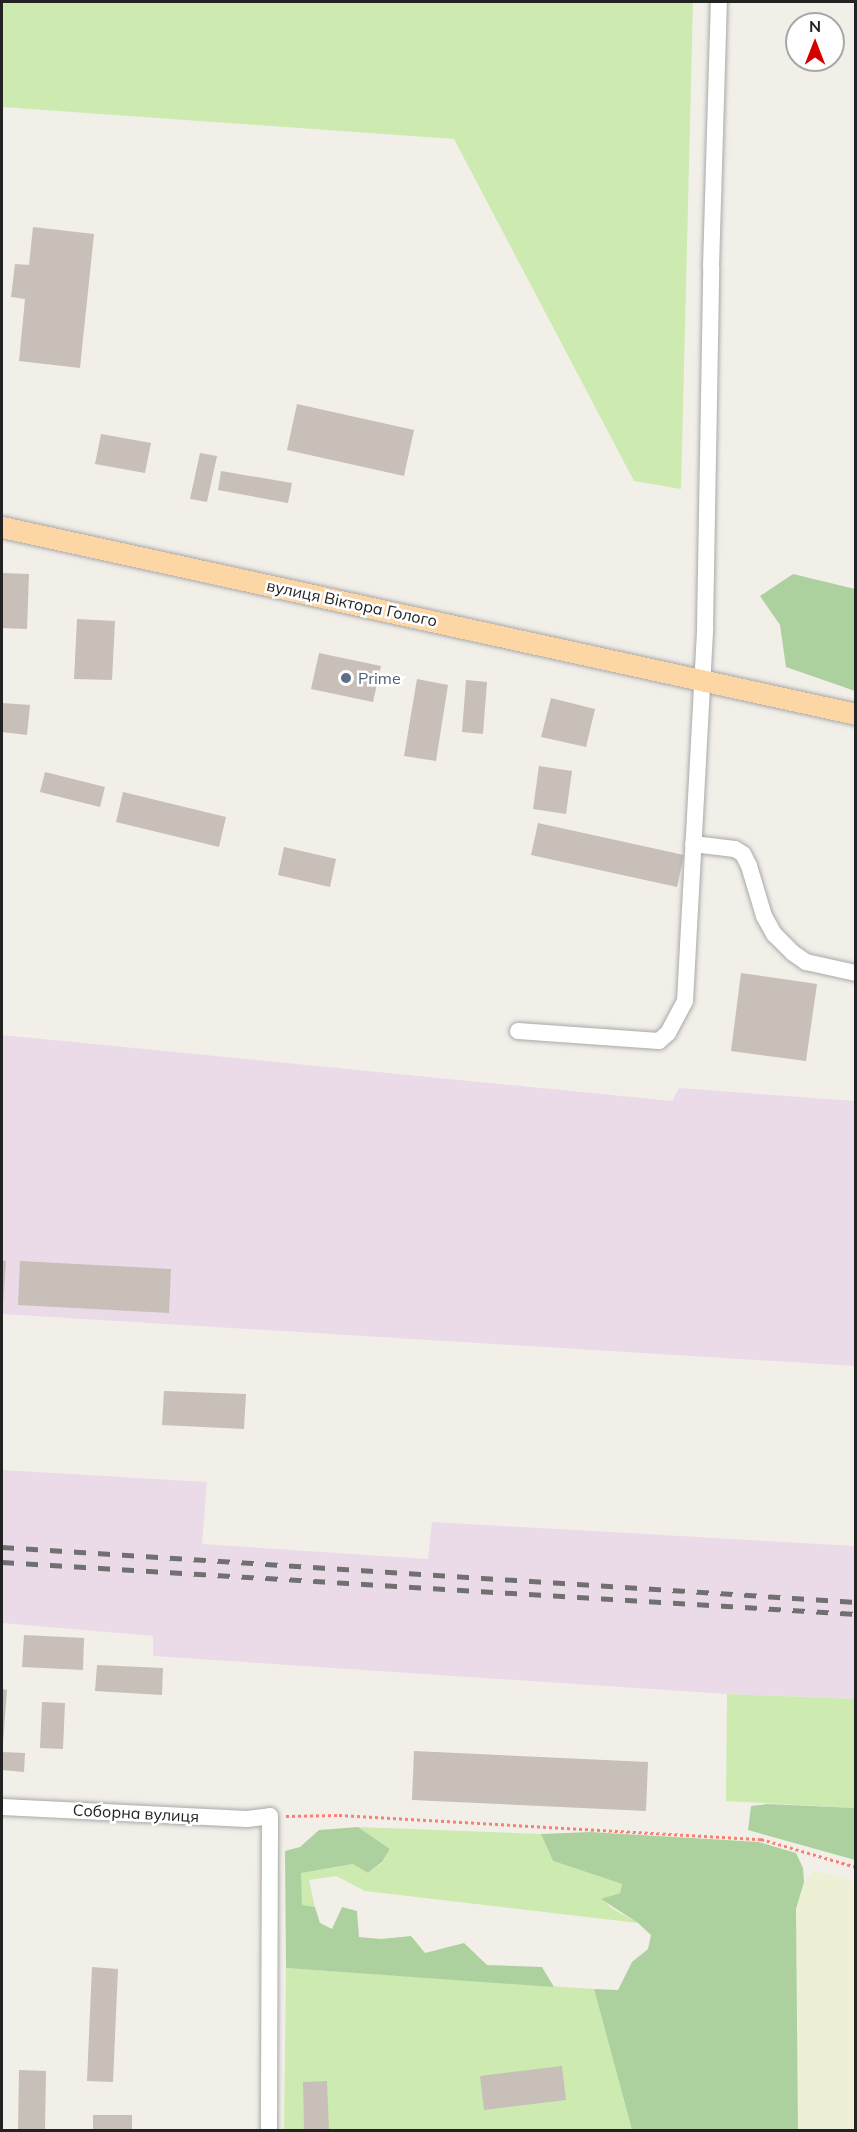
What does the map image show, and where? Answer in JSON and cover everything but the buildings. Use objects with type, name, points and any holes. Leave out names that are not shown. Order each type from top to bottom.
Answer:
[{"type":"main road","name":"вулиця Віктора Голого","points":[[2,526],[855,714]]},
{"type":"street","points":[[518,1031],[659,1041],[668,1033],[685,1001],[702,680],[719,2]]},
{"type":"street","points":[[693,844],[735,849],[743,854],[749,866],[764,916],[774,934],[806,962],[855,973]]},
{"type":"street","name":"Соборна вулиця","points":[[2,1807],[247,1819],[270,1816]]},
{"type":"street","points":[[269,2130],[270,1816]]},
{"type":"path","points":[[270,1816],[339,1815],[761,1839],[855,1866]]},
{"type":"shaded area","points":[[2,1035],[672,1101],[679,1088],[855,1101],[855,1366],[2,1314]]},
{"type":"shaded area","points":[[2,1470],[207,1482],[202,1544],[428,1559],[432,1522],[855,1546],[855,1699],[727,1694],[153,1656],[153,1636],[2,1623]]},
{"type":"green space","points":[[2,2],[693,2],[681,489],[634,481],[454,139],[2,107]]},
{"type":"green space","points":[[793,574],[855,589],[855,691],[786,667],[780,625],[760,596]]},
{"type":"green space","points":[[727,1694],[855,1699],[855,1808],[726,1801]]},
{"type":"green space","points":[[767,1804],[855,1808],[855,1860],[748,1830],[751,1806]]},
{"type":"green space","points":[[358,1827],[541,1834],[553,1861],[622,1884],[620,1893],[602,1899],[613,1909],[638,1923],[365,1891],[336,1876],[309,1880],[315,1907],[302,1906],[300,1873],[354,1864],[368,1873],[382,1863],[390,1849]]},
{"type":"green space","points":[[358,1827],[390,1849],[382,1862],[368,1873],[353,1864],[301,1873],[302,1905],[315,1907],[320,1923],[332,1929],[342,1907],[357,1911],[359,1937],[381,1939],[411,1936],[425,1953],[464,1943],[487,1965],[542,1967],[554,1987],[286,1968],[285,1851],[300,1847],[319,1830]]},
{"type":"green space","points":[[590,1832],[759,1842],[796,1853],[803,1868],[804,1882],[796,1909],[798,2130],[632,2130],[594,1989],[618,1990],[632,1962],[648,1949],[651,1935],[638,1923],[601,1899],[620,1893],[622,1884],[553,1861],[541,1834]]},
{"type":"green space","points":[[814,1870],[855,1882],[855,2130],[798,2130],[796,1909],[804,1882]]},
{"type":"green space","points":[[286,1968],[594,1989],[632,2130],[284,2130]]},
{"type":"railway","points":[[2,1547],[856,1602]]},
{"type":"railway","points":[[2,1562],[856,1614]]},
{"type":"place","name":"Prime","points":[[346,678]]}]
